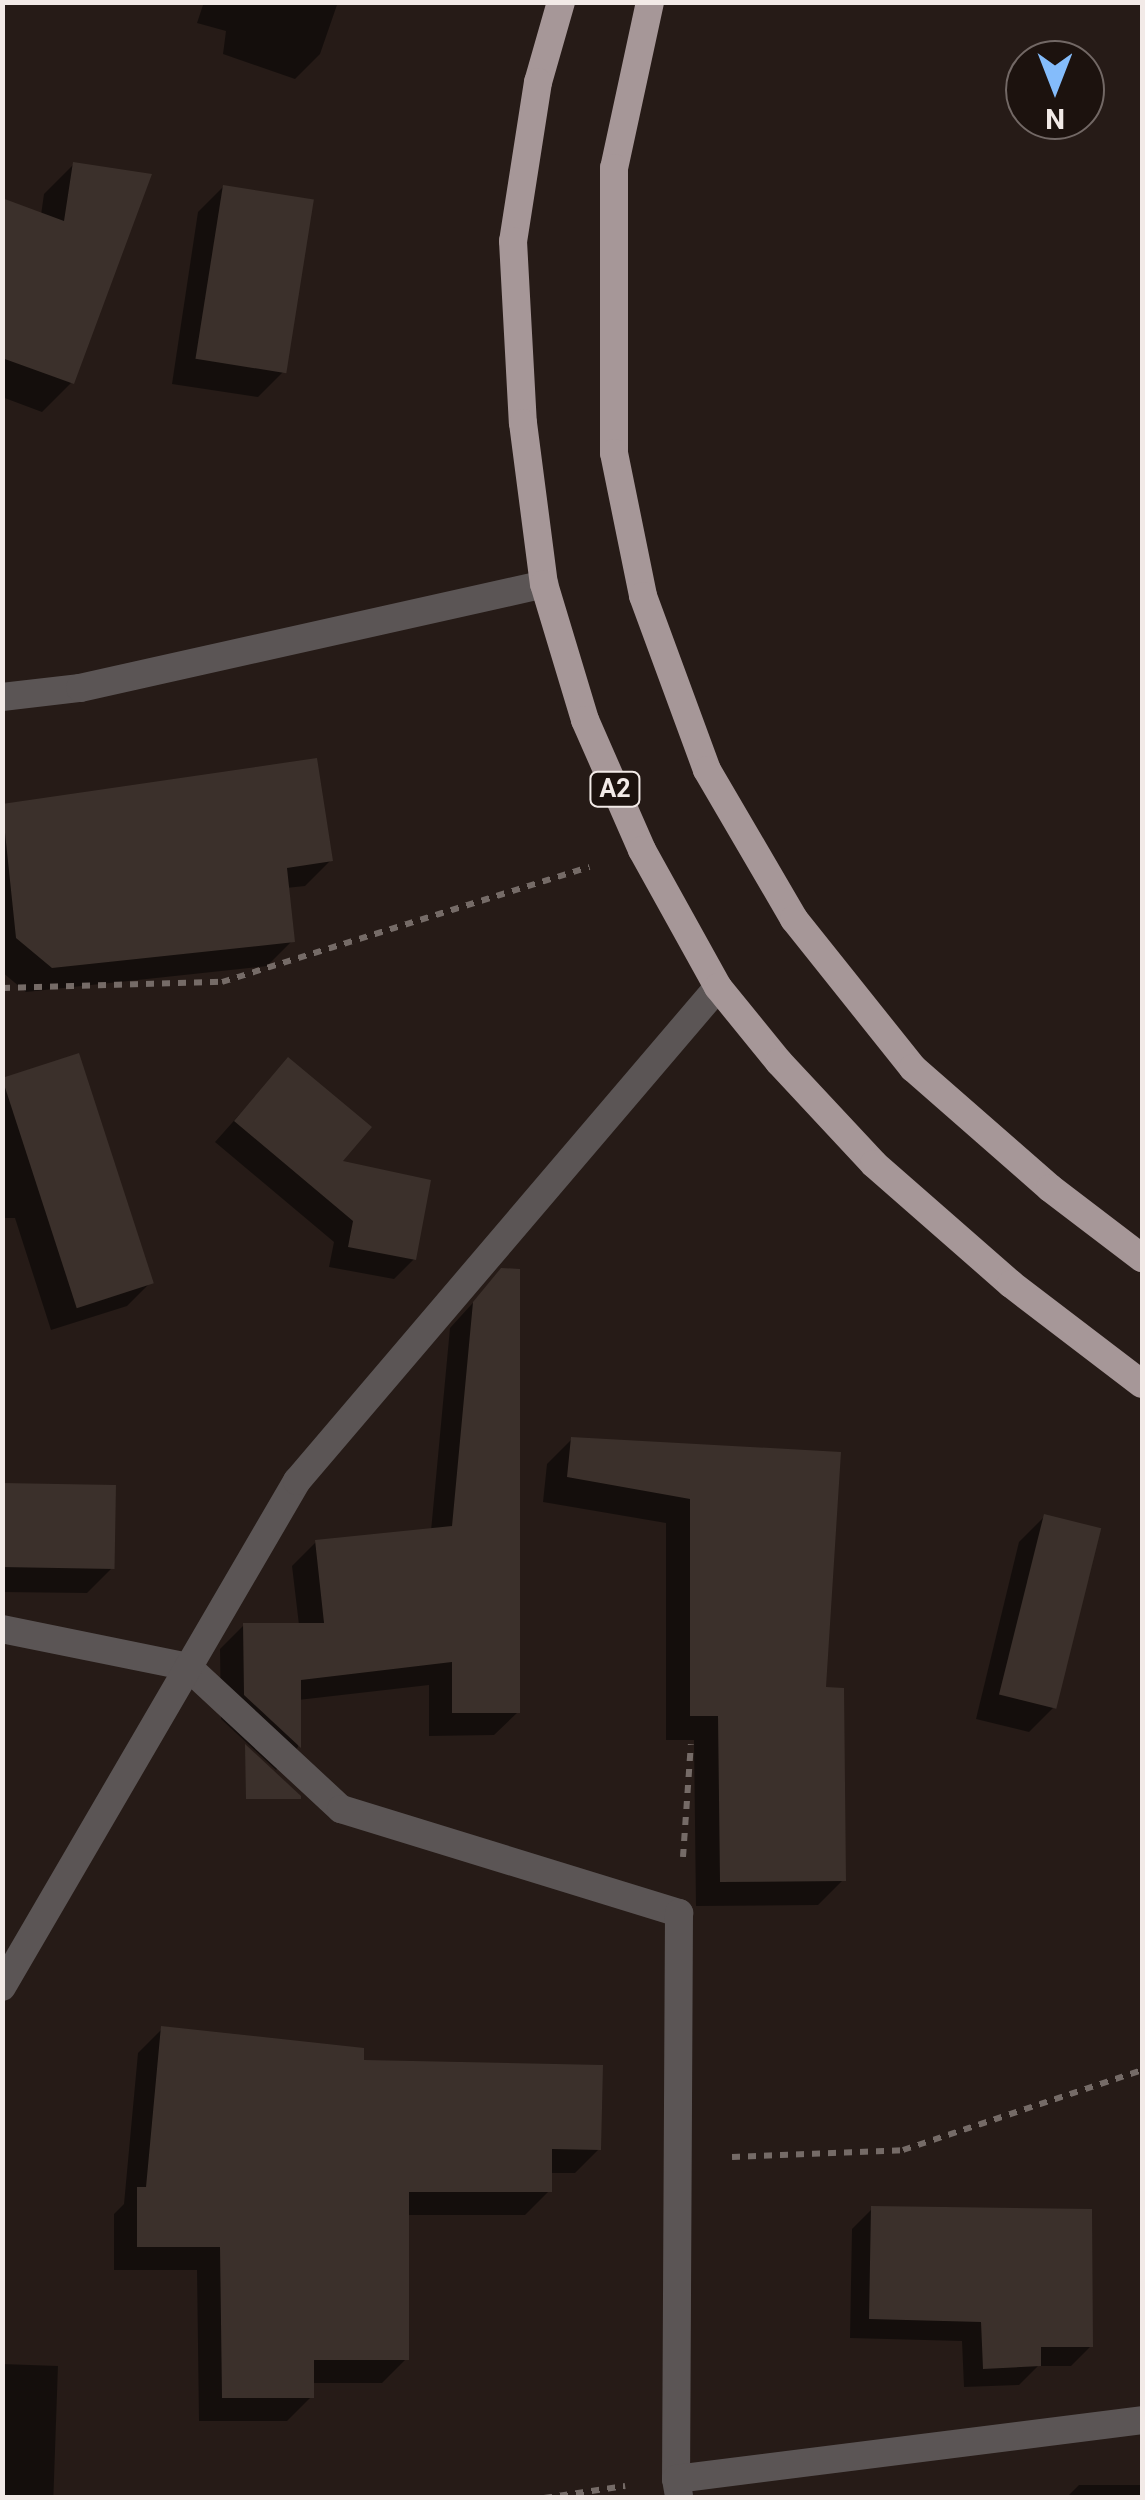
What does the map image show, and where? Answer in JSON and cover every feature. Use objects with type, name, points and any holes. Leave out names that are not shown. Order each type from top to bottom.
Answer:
[{"type":"highway","name":"A2","points":[[561,2],[538,82],[512,241],[523,423],[544,584],[585,720],[642,850],[718,987],[874,1164],[1011,1284],[1142,1384]]},
{"type":"highway","points":[[650,2],[614,168],[614,453],[643,596],[706,770],[794,919],[913,1068],[1050,1188],[1142,1258]]},
{"type":"street","points":[[2,697],[80,688],[544,584]]},
{"type":"street","points":[[2,1988],[297,1481],[718,987]]},
{"type":"street","points":[[2,1629],[188,1668],[342,1809],[678,1913],[677,2488],[1142,2420]]},
{"type":"path","points":[[2,988],[222,982],[642,850]]},
{"type":"path","points":[[678,1913],[691,1744]]},
{"type":"path","points":[[677,2159],[903,2150],[1142,2070]]},
{"type":"path","points":[[544,2498],[677,2488]]},
{"type":"building","points":[[73,162],[152,174],[74,384],[2,358],[2,198],[64,221]]},
{"type":"building","points":[[223,185],[314,199],[286,373],[195,359]]},
{"type":"building","points":[[317,758],[333,861],[287,868],[295,942],[52,968],[16,938],[2,804]]},
{"type":"building","points":[[79,1053],[154,1283],[77,1308],[2,1078]]},
{"type":"building","points":[[288,1057],[372,1127],[343,1161],[431,1180],[416,1260],[348,1247],[353,1221],[234,1121]]},
{"type":"building","points":[[501,1268],[520,1269],[520,1713],[452,1713],[452,1662],[301,1680],[301,1748],[244,1695],[243,1623],[324,1623],[315,1540],[452,1526],[473,1302]]},
{"type":"building","points":[[571,1437],[841,1452],[826,1687],[844,1688],[846,1881],[720,1882],[718,1716],[690,1716],[690,1499],[567,1477]]},
{"type":"building","points":[[2,1483],[116,1485],[115,1569],[2,1567]]},
{"type":"building","points":[[1044,1514],[1101,1528],[1056,1709],[999,1694]]},
{"type":"building","points":[[245,1744],[301,1796],[301,1799],[246,1799]]},
{"type":"building","points":[[161,2026],[364,2048],[364,2060],[603,2065],[601,2150],[552,2149],[552,2192],[409,2192],[409,2360],[314,2360],[314,2398],[222,2398],[220,2247],[137,2247],[137,2187],[146,2187]]},
{"type":"building","points":[[871,2206],[1092,2209],[1093,2347],[1041,2347],[1041,2366],[983,2369],[981,2322],[869,2319]]}]
